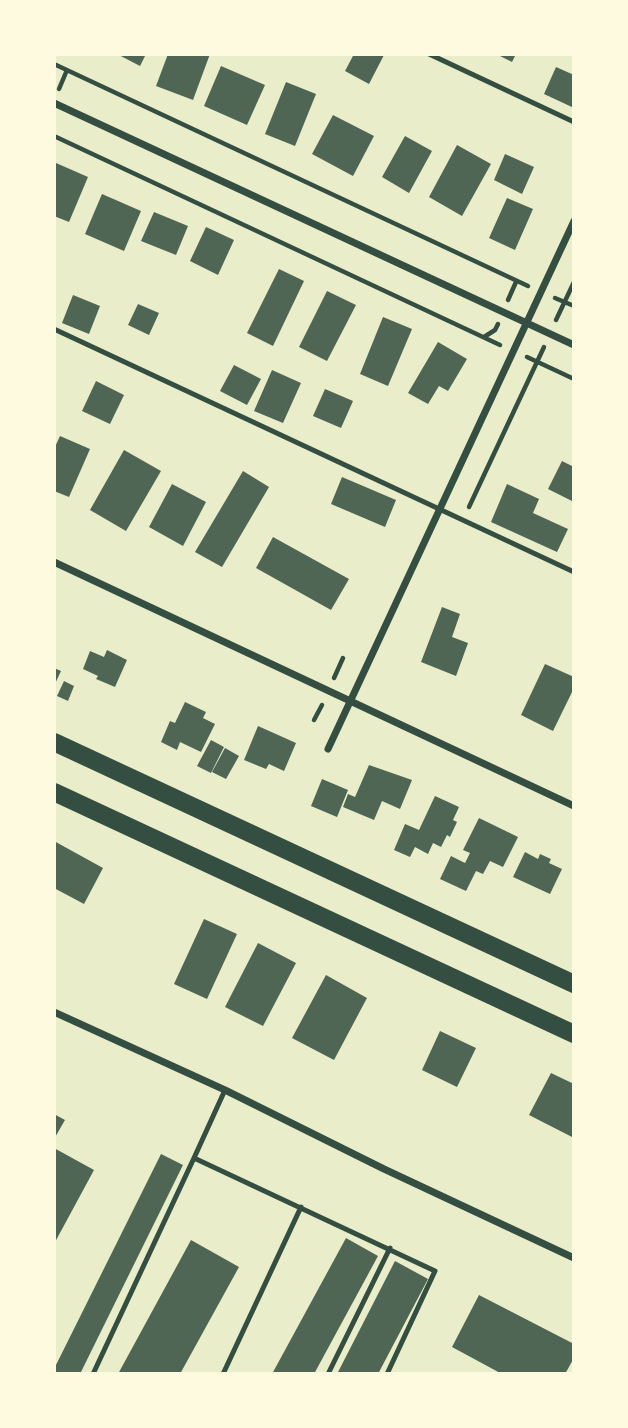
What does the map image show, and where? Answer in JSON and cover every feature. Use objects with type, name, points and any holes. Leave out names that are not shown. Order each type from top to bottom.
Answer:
[{"type":"highway","points":[[54,742],[574,984]]},
{"type":"highway","points":[[54,792],[574,1034]]},
{"type":"street","points":[[54,103],[574,345]]},
{"type":"street","points":[[328,749],[574,220]]},
{"type":"street","points":[[54,562],[574,806]]},
{"type":"street","points":[[54,1012],[225,1090],[384,1169],[574,1258]]},
{"type":"lane","points":[[429,54],[574,122]]},
{"type":"lane","points":[[54,329],[574,572]]},
{"type":"lane","points":[[93,1374],[225,1090]]},
{"type":"lane","points":[[194,1158],[433,1268],[435,1274],[387,1374]]},
{"type":"lane","points":[[223,1374],[301,1207]]},
{"type":"lane","points":[[328,1374],[390,1248]]},
{"type":"path","points":[[54,64],[574,306]]},
{"type":"path","points":[[54,98],[67,70]]},
{"type":"path","points":[[54,136],[574,379]]},
{"type":"path","points":[[463,521],[574,282]]},
{"type":"building","points":[[117,54],[146,54],[140,66]]},
{"type":"building","points":[[168,54],[210,54],[193,100],[156,86]]},
{"type":"building","points":[[354,54],[384,55],[369,84],[345,71]]},
{"type":"building","points":[[496,54],[516,54],[512,62]]},
{"type":"building","points":[[221,66],[265,85],[247,125],[204,106]]},
{"type":"building","points":[[556,67],[574,75],[574,108],[544,94]]},
{"type":"building","points":[[286,82],[316,94],[295,146],[265,134]]},
{"type":"building","points":[[333,115],[374,136],[353,176],[312,154]]},
{"type":"building","points":[[405,136],[432,151],[409,193],[382,177]]},
{"type":"building","points":[[457,145],[491,164],[462,216],[429,197]]},
{"type":"building","points":[[505,154],[534,167],[522,194],[494,180]]},
{"type":"building","points":[[56,163],[88,177],[69,222],[54,216]]},
{"type":"building","points":[[102,194],[141,211],[124,251],[85,234]]},
{"type":"building","points":[[507,198],[533,209],[515,250],[489,238]]},
{"type":"building","points":[[154,212],[188,226],[176,255],[141,241]]},
{"type":"building","points":[[206,227],[234,240],[218,275],[190,261]]},
{"type":"building","points":[[279,269],[304,281],[273,346],[247,333]]},
{"type":"building","points":[[327,291],[356,305],[327,361],[299,347]]},
{"type":"building","points":[[73,295],[100,306],[89,334],[62,323]]},
{"type":"building","points":[[138,304],[159,313],[149,335],[128,325]]},
{"type":"building","points":[[383,317],[412,329],[388,386],[360,374]]},
{"type":"building","points":[[438,342],[467,359],[448,391],[439,386],[428,404],[408,393]]},
{"type":"building","points":[[234,365],[261,379],[247,405],[220,391]]},
{"type":"building","points":[[272,370],[301,383],[283,423],[254,411]]},
{"type":"building","points":[[96,381],[124,395],[110,424],[82,411]]},
{"type":"building","points":[[325,389],[353,401],[341,428],[313,416]]},
{"type":"building","points":[[60,436],[90,449],[69,497],[54,491],[54,449]]},
{"type":"building","points":[[124,450],[161,471],[126,531],[90,510]]},
{"type":"building","points":[[562,461],[574,467],[574,502],[548,489]]},
{"type":"building","points":[[243,471],[269,487],[222,567],[195,552]]},
{"type":"building","points":[[342,477],[396,500],[385,527],[331,504]]},
{"type":"building","points":[[172,484],[206,502],[183,546],[149,527]]},
{"type":"building","points":[[507,484],[539,499],[533,513],[568,529],[557,552],[491,522]]},
{"type":"building","points":[[273,537],[349,579],[331,610],[256,568]]},
{"type":"building","points":[[442,607],[460,614],[452,637],[468,643],[456,676],[421,662]]},
{"type":"building","points":[[107,650],[127,660],[115,687],[96,679],[98,676],[83,669],[90,651],[104,657]]},
{"type":"building","points":[[545,664],[574,677],[574,688],[553,731],[521,715]]},
{"type":"building","points":[[54,668],[61,671],[54,686]]},
{"type":"building","points":[[64,681],[74,686],[68,701],[57,696]]},
{"type":"building","points":[[185,702],[206,712],[203,718],[215,724],[201,752],[180,742],[177,750],[161,742],[170,721],[175,723]]},
{"type":"building","points":[[258,726],[296,743],[284,771],[269,764],[266,769],[244,760]]},
{"type":"building","points":[[211,740],[224,747],[211,773],[197,766]]},
{"type":"building","points":[[225,748],[239,756],[226,779],[212,772]]},
{"type":"building","points":[[369,765],[412,780],[400,809],[382,801],[374,820],[343,807],[348,794],[355,797]]},
{"type":"building","points":[[322,779],[348,790],[337,817],[311,806]]},
{"type":"building","points":[[435,796],[459,807],[453,820],[457,822],[450,837],[447,835],[441,847],[433,843],[428,854],[415,847],[410,857],[394,850],[405,824],[419,830]]},
{"type":"building","points":[[479,818],[518,837],[503,867],[490,861],[483,874],[476,871],[466,891],[440,879],[451,856],[465,863],[470,853],[463,850]]},
{"type":"building","points":[[54,841],[103,868],[84,904],[54,888]]},
{"type":"building","points":[[525,852],[538,859],[540,854],[551,859],[549,863],[562,869],[550,894],[513,877]]},
{"type":"building","points":[[204,919],[237,934],[207,999],[174,984]]},
{"type":"building","points":[[258,943],[296,963],[263,1026],[225,1007]]},
{"type":"building","points":[[326,975],[367,998],[334,1060],[292,1038]]},
{"type":"building","points":[[440,1031],[476,1048],[457,1087],[422,1070]]},
{"type":"building","points":[[551,1073],[574,1084],[574,1138],[529,1115]]},
{"type":"building","points":[[54,1114],[65,1120],[54,1139]]},
{"type":"building","points":[[54,1148],[94,1170],[54,1244]]},
{"type":"building","points":[[161,1154],[183,1165],[80,1374],[54,1374],[54,1369]]},
{"type":"building","points":[[346,1238],[378,1256],[314,1374],[272,1374]]},
{"type":"building","points":[[191,1240],[239,1267],[180,1374],[118,1374]]},
{"type":"building","points":[[395,1261],[428,1279],[378,1374],[337,1374]]},
{"type":"building","points":[[479,1295],[574,1344],[574,1358],[565,1374],[502,1374],[452,1347]]}]
